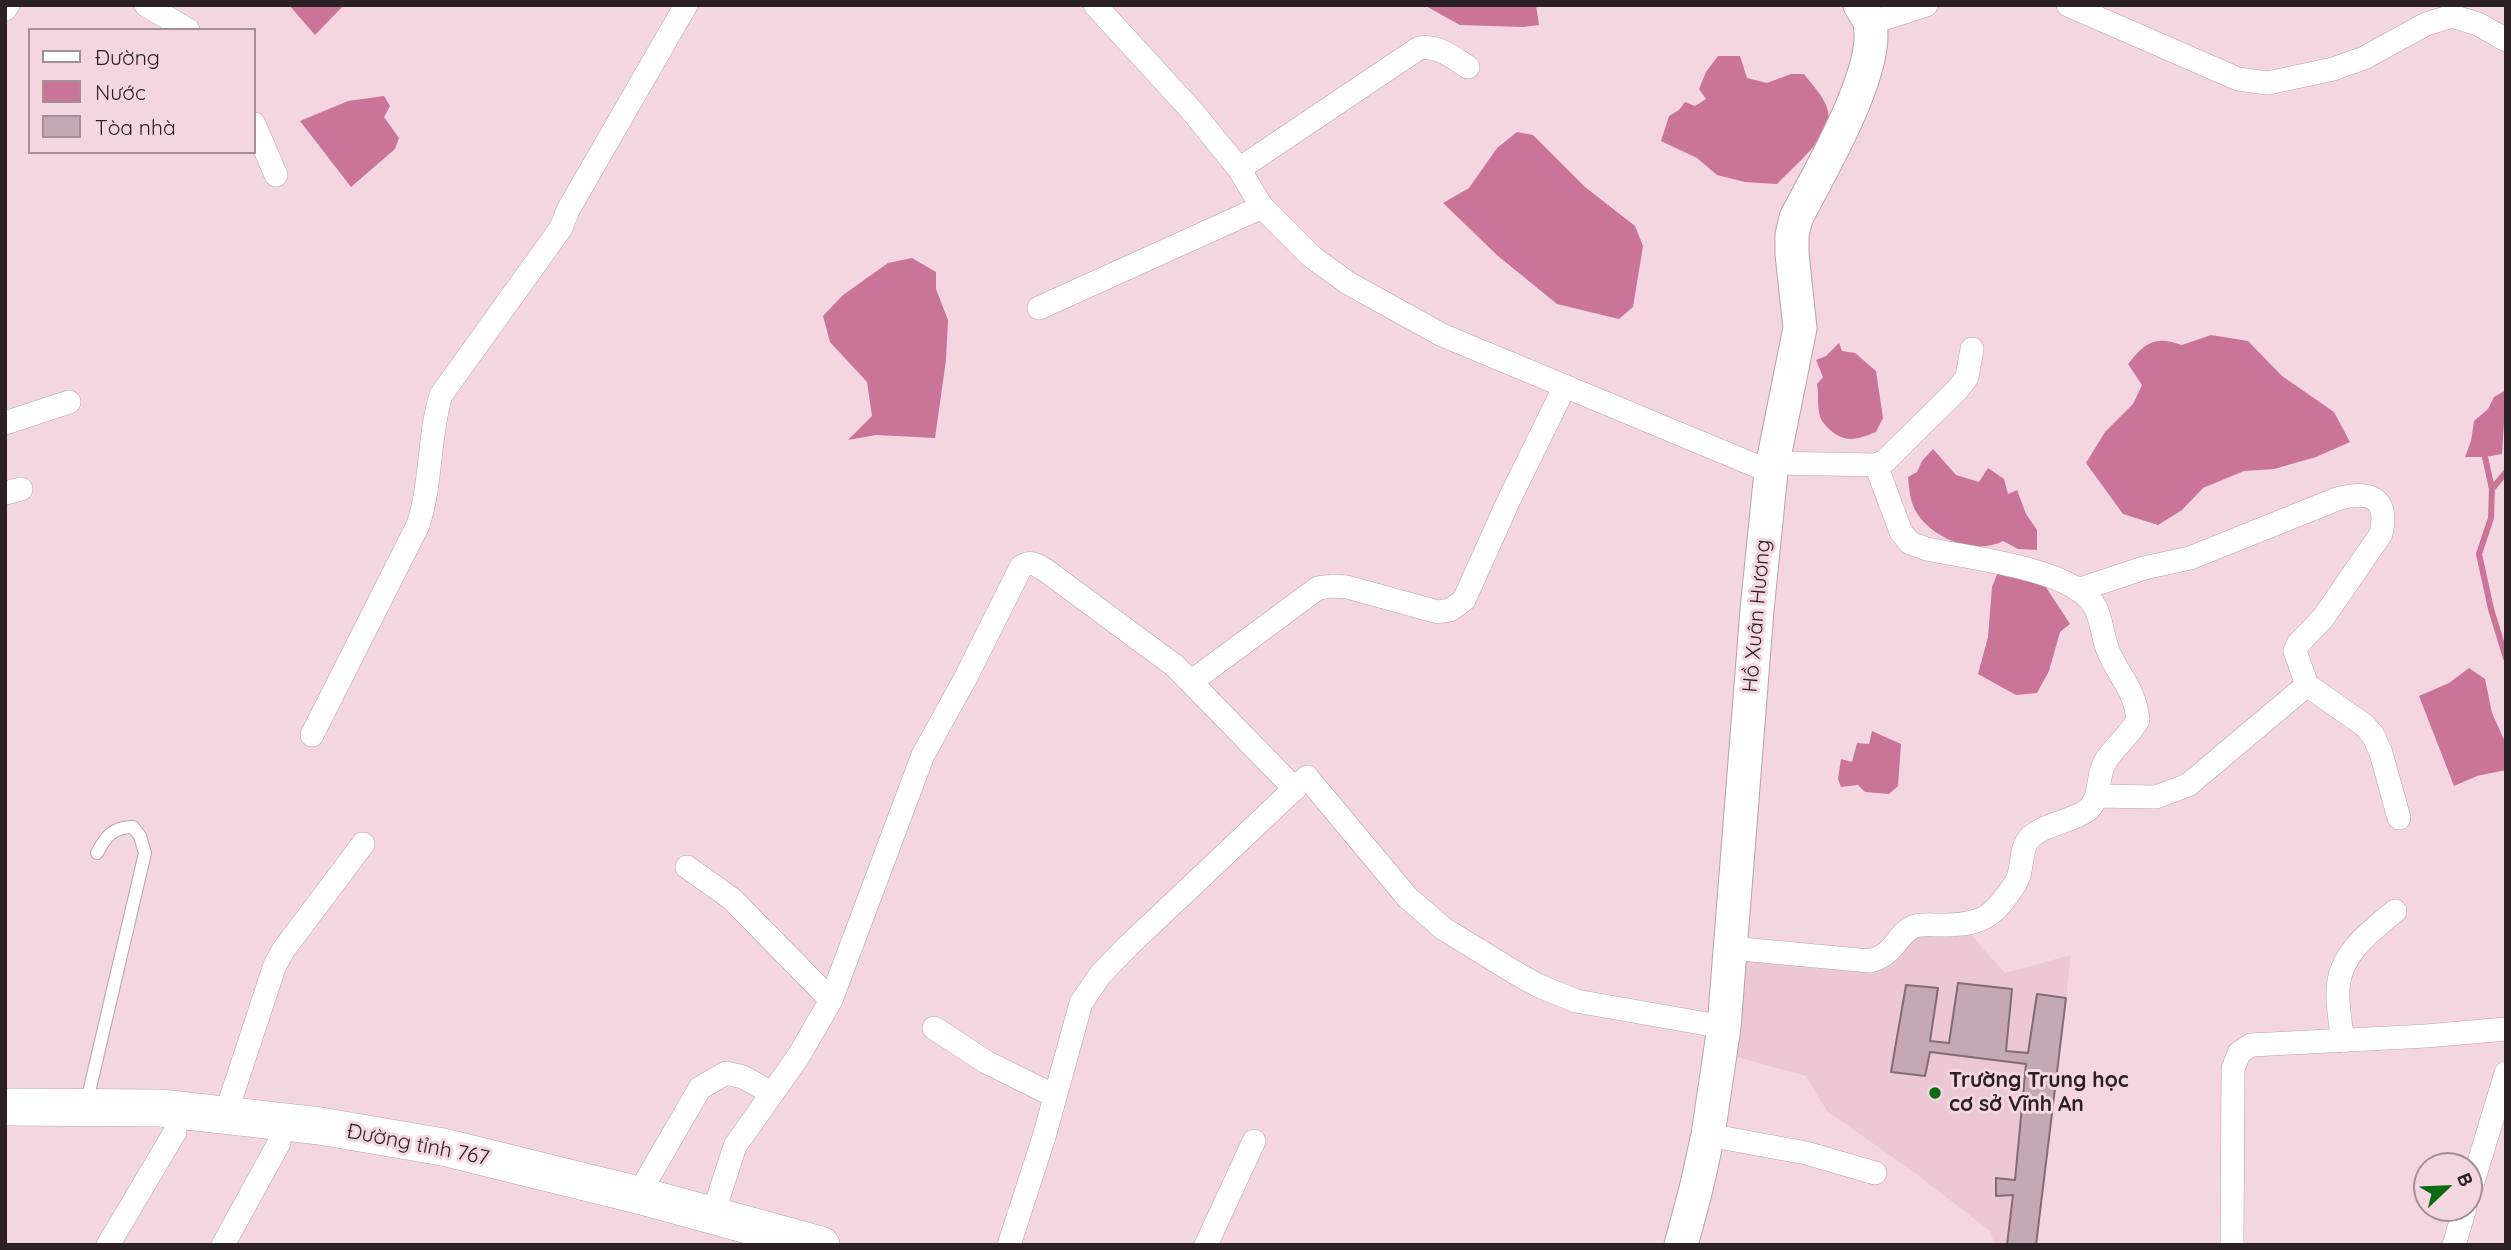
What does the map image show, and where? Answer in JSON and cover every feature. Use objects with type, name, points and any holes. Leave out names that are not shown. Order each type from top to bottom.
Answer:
[{"type":"main road","name":"Đường tỉnh 767","points":[[5,1107],[161,1108],[226,1113],[320,1126],[443,1147],[638,1195],[821,1245]]},
{"type":"main road","name":"Đường tỉnh 767","points":[[5,1130],[111,1128],[175,1132],[279,1143],[470,1173],[736,1245]]},
{"type":"street","points":[[146,5],[185,28]]},
{"type":"street","points":[[313,735],[418,525],[424,507],[436,411],[441,395],[561,228],[568,210],[686,5]]},
{"type":"street","points":[[1094,5],[1193,112],[1239,170],[1262,207],[1312,257],[1348,283],[1442,335],[1772,468],[1876,464],[1897,451],[1958,389],[1967,377],[1972,349]]},
{"type":"street","points":[[1865,14],[1926,5]]},
{"type":"street","points":[[2068,5],[2238,79],[2268,83],[2333,69],[2364,58],[2426,24],[2452,16],[2478,24],[2506,40]]},
{"type":"street","name":"Hồ Xuân Hương","points":[[1681,1245],[1708,1135],[1724,1027],[1755,624],[1772,468],[1800,328],[1792,235],[1796,218],[1860,92],[1870,48],[1865,14]]},
{"type":"street","points":[[1239,170],[1419,48],[1429,46],[1442,51],[1468,67]]},
{"type":"street","points":[[256,129],[276,175]]},
{"type":"street","points":[[1039,308],[1262,207]]},
{"type":"street","points":[[1192,681],[1318,588],[1347,587],[1438,612],[1450,610],[1464,600],[1565,386]]},
{"type":"street","points":[[5,423],[69,402]]},
{"type":"street","points":[[1730,948],[1870,961],[1884,957],[1904,933],[1916,926],[1976,923],[1987,918],[2017,882],[2027,841],[2035,834],[2089,809],[2097,796],[2105,763],[2138,720],[2131,689],[2107,648],[2094,603],[2078,590],[2043,573],[1927,549],[1910,543],[1901,532],[1876,464]]},
{"type":"street","points":[[2078,590],[2144,568],[2190,558],[2337,499],[2356,494],[2370,496],[2380,503],[2384,518],[2381,534],[2323,618],[2298,644],[2295,651],[2307,685],[2364,725],[2373,735],[2381,753],[2399,818]]},
{"type":"street","points":[[712,1217],[735,1146],[798,1057],[831,1000],[923,755],[965,679],[1021,567],[1027,562],[1034,563],[1175,666],[1295,789]]},
{"type":"street","points":[[2097,796],[2156,797],[2188,785],[2307,685]]},
{"type":"street","points":[[1009,1245],[1081,1003],[1100,975],[1307,777],[1408,898],[1444,929],[1536,985],[1576,1001],[1724,1027]]},
{"type":"street","points":[[226,1113],[275,965],[284,948],[363,844]]},
{"type":"street","points":[[687,867],[732,899],[831,1000]]},
{"type":"street","points":[[2343,1041],[2338,991],[2346,959],[2363,938],[2395,911]]},
{"type":"street","points":[[934,1028],[986,1062],[1055,1096]]},
{"type":"street","points":[[2232,1245],[2233,1069],[2238,1054],[2251,1045],[2506,1029]]},
{"type":"street","points":[[638,1195],[700,1088],[726,1073],[743,1077],[772,1093]]},
{"type":"street","points":[[2482,1152],[2506,1073]]},
{"type":"street","points":[[108,1245],[175,1132]]},
{"type":"street","points":[[1708,1135],[1806,1153],[1875,1173]]},
{"type":"street","points":[[1206,1245],[1254,1141]]},
{"type":"street","points":[[223,1245],[279,1143]]},
{"type":"street","points":[[2454,1245],[2461,1222]]},
{"type":"lane","points":[[86,1106],[145,853],[140,836],[133,827],[123,827],[108,834],[97,853]]},
{"type":"shaded area","name":"Trường Trung học cơ sở Vĩnh An","points":[[1919,932],[1968,932],[2005,973],[2071,955],[2036,1245],[1995,1245],[1990,1231],[1911,1170],[1827,1111],[1806,1076],[1733,1056],[1740,956],[1874,968]]},
{"type":"water","points":[[289,5],[344,5],[315,35]]},
{"type":"water","points":[[1424,5],[1536,5],[1539,25],[1460,25]]},
{"type":"water","points":[[1718,56],[1740,56],[1747,78],[1767,83],[1791,74],[1804,74],[1826,106],[1828,120],[1825,130],[1777,184],[1745,182],[1717,175],[1697,158],[1661,141],[1669,116],[1685,102],[1695,106],[1706,99],[1699,89],[1706,72]]},
{"type":"water","points":[[384,96],[390,106],[384,117],[399,138],[395,149],[351,187],[300,121],[348,101]]},
{"type":"water","points":[[1517,132],[1533,135],[1585,187],[1635,226],[1643,246],[1633,307],[1619,319],[1557,304],[1498,256],[1443,203],[1469,188],[1497,148]]},
{"type":"water","points":[[912,258],[936,272],[936,289],[948,320],[946,360],[935,438],[876,435],[848,440],[872,416],[867,382],[830,342],[823,316],[843,295],[888,263]]},
{"type":"water","points":[[2211,335],[2248,341],[2282,376],[2334,412],[2350,442],[2316,457],[2274,469],[2244,471],[2203,488],[2182,510],[2158,525],[2123,514],[2086,463],[2105,432],[2133,404],[2142,385],[2128,364],[2151,343],[2164,341],[2182,345]]},
{"type":"water","points":[[1839,343],[1842,351],[1855,353],[1876,371],[1883,418],[1876,432],[1858,438],[1847,439],[1830,430],[1822,420],[1818,405],[1817,384],[1823,377],[1816,360],[1826,356]]},
{"type":"water","points":[[2506,390],[2502,454],[2465,457],[2474,421],[2488,409],[2494,397]]},
{"type":"water","points":[[1933,449],[1956,475],[1979,482],[1988,468],[2004,479],[2008,494],[2017,490],[2026,514],[2037,530],[2037,550],[2018,549],[2003,541],[1992,545],[1967,545],[1954,542],[1931,529],[1915,510],[1908,477],[1917,472],[1922,461]]},
{"type":"water","points":[[1998,572],[2040,578],[2070,624],[2060,632],[2049,671],[2037,693],[2016,695],[1978,674],[1988,637],[1992,587]]},
{"type":"water","points":[[2469,668],[2485,679],[2492,713],[2506,744],[2506,770],[2477,776],[2454,786],[2419,696],[2449,683]]},
{"type":"water","points":[[1872,731],[1901,744],[1898,786],[1889,794],[1865,792],[1858,785],[1841,787],[1838,779],[1841,759],[1852,762],[1857,743],[1869,744]]},
{"type":"building","points":[[1958,983],[2012,989],[2006,1051],[2028,1053],[2037,994],[2066,998],[2036,1245],[2007,1245],[2013,1195],[1996,1196],[1996,1178],[2015,1180],[2026,1064],[1930,1052],[1925,1076],[1891,1072],[1906,985],[1938,988],[1930,1041],[1949,1043]]},
{"type":"waterway","points":[[2485,457],[2492,489],[2491,518],[2479,554],[2491,609],[2506,658]]},
{"type":"waterway","points":[[2492,489],[2506,472]]},
{"type":"place","name":"Trường Trung học cơ sở Vĩnh An","points":[[1935,1093]]}]
